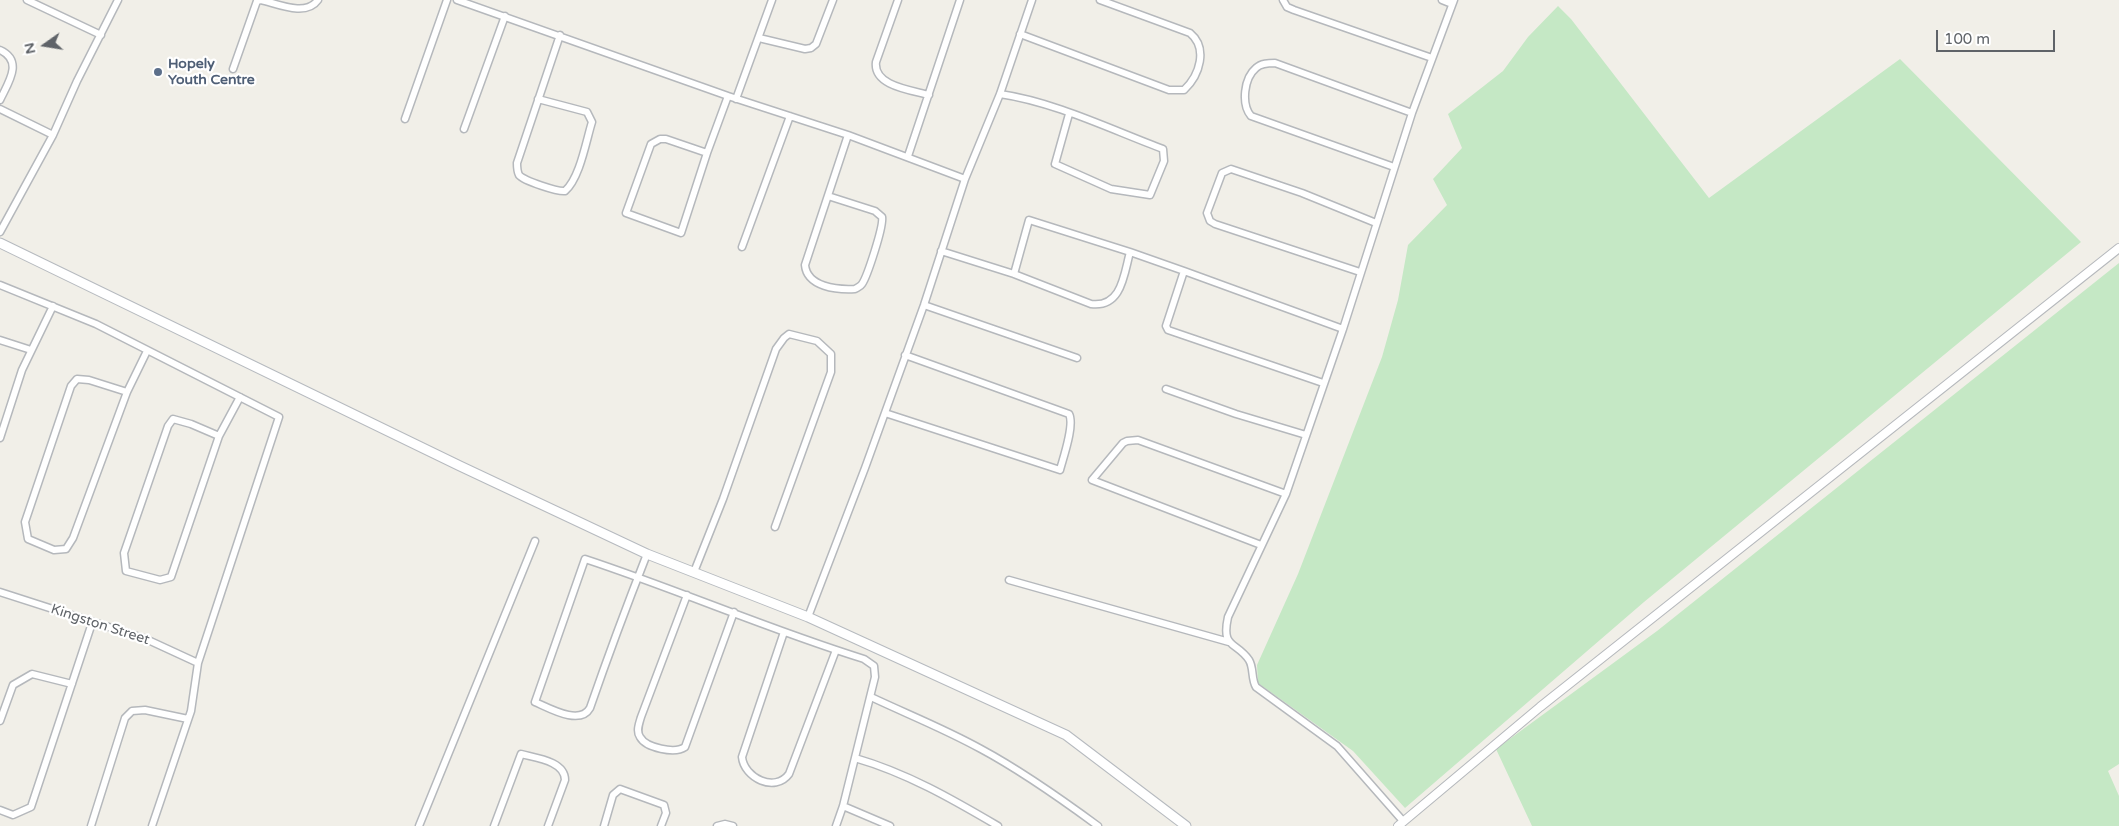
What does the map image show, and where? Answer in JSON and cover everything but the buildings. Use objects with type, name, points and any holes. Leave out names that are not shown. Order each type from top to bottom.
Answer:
[{"type":"main road","points":[[0,243],[647,554],[808,617],[1066,735],[1186,826]]},
{"type":"street","points":[[27,0],[101,35]]},
{"type":"street","points":[[43,7],[46,0]]},
{"type":"street","points":[[0,232],[53,135],[118,0]]},
{"type":"street","points":[[234,69],[254,5],[257,1],[262,0],[303,9],[314,5],[318,0]]},
{"type":"street","points":[[405,119],[447,0]]},
{"type":"street","points":[[457,0],[736,99],[848,134],[965,179]]},
{"type":"street","points":[[736,99],[772,0]]},
{"type":"street","points":[[759,38],[805,49],[811,48],[816,44],[833,0]]},
{"type":"street","points":[[898,0],[876,62],[876,72],[882,80],[928,95]]},
{"type":"street","points":[[908,156],[960,0]]},
{"type":"street","points":[[808,617],[885,413],[924,305],[965,179],[1000,94],[1032,0]]},
{"type":"street","points":[[1020,34],[1168,90],[1184,90],[1190,84],[1201,54],[1201,48],[1195,37],[1190,33],[1100,0]]},
{"type":"street","points":[[1283,0],[1287,7],[1294,10],[1432,58]]},
{"type":"street","points":[[1229,642],[1226,632],[1228,617],[1286,494],[1323,383],[1344,328],[1360,272],[1412,113],[1453,2],[1442,0]]},
{"type":"street","points":[[464,128],[505,16]]},
{"type":"street","points":[[538,99],[587,112],[591,116],[592,122],[579,166],[569,188],[565,191],[555,190],[522,178],[518,174],[517,163],[538,99],[560,35]]},
{"type":"street","points":[[0,50],[11,60],[14,68],[0,100]]},
{"type":"street","points":[[1394,167],[1250,116],[1244,100],[1250,76],[1261,65],[1275,63],[1412,113]]},
{"type":"street","points":[[1000,94],[1018,97],[1069,114],[1163,149],[1164,161],[1150,195],[1111,189],[1055,164],[1069,114]]},
{"type":"street","points":[[707,153],[666,139],[656,140],[651,144],[626,213],[682,233],[707,153],[728,96]]},
{"type":"street","points":[[0,109],[53,135]]},
{"type":"street","points":[[742,247],[790,116]]},
{"type":"street","points":[[828,196],[875,210],[882,217],[882,226],[868,269],[862,284],[855,289],[827,286],[813,281],[806,272],[805,265],[848,134]]},
{"type":"street","points":[[1360,272],[1215,224],[1210,221],[1207,213],[1222,173],[1231,169],[1302,193],[1376,223]]},
{"type":"street","points":[[1014,274],[1029,220],[1130,252],[1344,328]]},
{"type":"street","points":[[1009,580],[1229,642],[1250,662],[1253,682],[1256,687],[1337,746],[1400,824],[1540,707],[2119,248]]},
{"type":"street","points":[[941,251],[1014,274],[1091,304],[1100,305],[1113,300],[1118,293],[1130,252]]},
{"type":"street","points":[[1184,271],[1166,326],[1168,330],[1323,383]]},
{"type":"street","points":[[0,285],[96,324],[279,417],[198,663],[188,719],[152,826]]},
{"type":"street","points":[[924,305],[1077,358]]},
{"type":"street","points":[[0,438],[22,370],[53,306]]},
{"type":"street","points":[[694,572],[724,499],[776,349],[784,338],[790,334],[818,341],[832,354],[832,362],[816,416],[775,527]]},
{"type":"street","points":[[0,340],[31,350]]},
{"type":"street","points":[[127,392],[89,380],[78,379],[71,386],[25,522],[28,539],[54,550],[66,549],[74,538],[127,392],[147,351]]},
{"type":"street","points":[[885,413],[1060,470],[1072,420],[1070,414],[905,355]]},
{"type":"street","points":[[1166,389],[1236,414],[1306,435]]},
{"type":"street","points":[[219,436],[173,419],[168,426],[124,553],[126,571],[160,580],[171,577],[219,436],[240,397]]},
{"type":"street","points":[[1261,545],[1092,480],[1123,443],[1138,440],[1286,494]]},
{"type":"street","points":[[419,826],[535,541]]},
{"type":"street","points":[[647,554],[638,576],[587,713],[583,716],[574,716],[535,702],[585,559],[638,576],[784,632],[864,659],[874,666],[875,677],[843,806],[836,826]]},
{"type":"street","name":"Kingston Street","points":[[0,592],[146,639],[198,663]]},
{"type":"street","points":[[687,595],[638,728],[639,734],[647,744],[671,750],[684,747],[734,612]]},
{"type":"street","points":[[0,810],[13,815],[31,807],[92,623]]},
{"type":"street","points":[[784,632],[742,757],[748,773],[767,783],[781,782],[789,774],[836,650]]},
{"type":"street","points":[[0,721],[13,685],[32,674],[72,684]]},
{"type":"street","points":[[871,697],[938,727],[1004,762],[1043,786],[1098,826]]},
{"type":"street","points":[[91,826],[124,718],[132,711],[145,710],[188,719]]},
{"type":"street","points":[[494,826],[521,754],[559,766],[565,774],[565,780],[548,826]]},
{"type":"street","points":[[855,758],[931,787],[998,826]]},
{"type":"street","points":[[604,826],[613,795],[620,789],[661,803],[666,812],[661,826]]},
{"type":"street","points":[[843,806],[890,826]]},
{"type":"street","points":[[717,826],[725,824],[733,826]]},
{"type":"green space","points":[[1558,6],[1571,19],[1709,198],[1900,59],[2081,242],[1644,602],[1405,808],[1353,751],[1258,683],[1257,665],[1298,574],[1382,357],[1398,300],[1408,245],[1447,205],[1433,179],[1462,148],[1448,114],[1503,71],[1528,37]]},
{"type":"green space","points":[[2119,263],[2119,764],[2108,771],[2119,796],[2119,826],[1532,826],[1496,749],[1657,631]]},
{"type":"place","name":"Hopely Youth Centre","points":[[158,72]]}]
